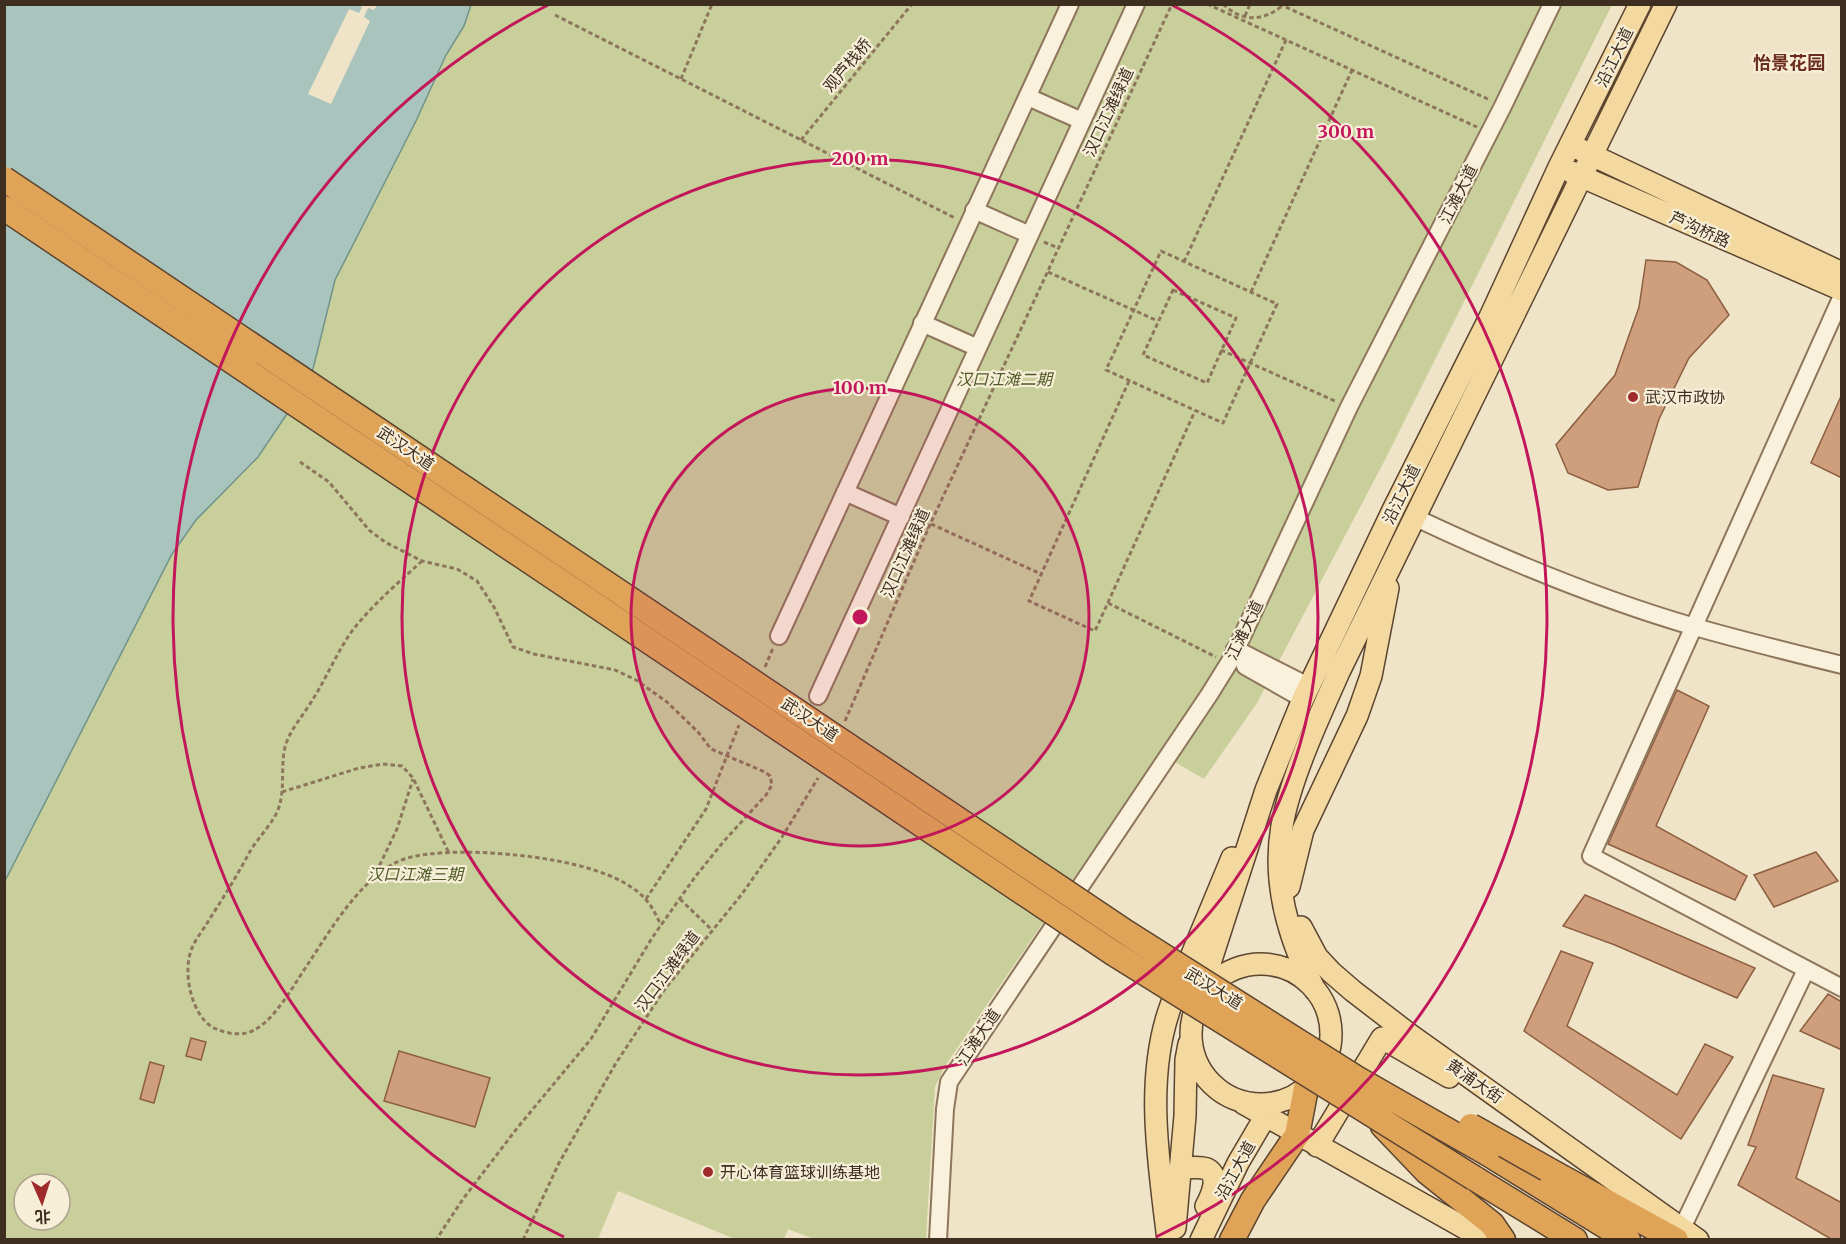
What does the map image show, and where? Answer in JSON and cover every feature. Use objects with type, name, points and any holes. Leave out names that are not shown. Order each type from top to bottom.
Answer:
[{"type":"highway","name":"武汉大道","points":[[4,179],[1127,933],[1356,1078],[1628,1239]]},
{"type":"highway","name":"武汉大道","points":[[4,208],[1113,953],[1575,1239]]},
{"type":"highway","points":[[1356,1078],[1414,1094],[1685,1236]]},
{"type":"highway","points":[[1232,1239],[1253,1200],[1307,1140],[1306,1088]]},
{"type":"highway","points":[[1371,1113],[1427,1172],[1492,1224],[1503,1239]]},
{"type":"main road","name":"沿江大道","points":[[1201,1000],[1211,960],[1266,790],[1306,693],[1640,4]]},
{"type":"main road","name":"沿江大道","points":[[1315,990],[1305,971],[1286,917],[1280,858],[1282,826],[1289,801],[1330,691],[1666,4]]},
{"type":"main road","name":"芦沟桥路","points":[[1570,145],[1842,273]]},
{"type":"main road","name":"芦沟桥路","points":[[1559,167],[1842,290]]},
{"type":"main road","points":[[1286,917],[1288,891],[1303,830],[1311,808],[1357,717],[1371,676],[1393,561]]},
{"type":"main road","points":[[1168,1239],[1156,1101],[1156,1073],[1164,1023],[1227,869],[1266,790]]},
{"type":"main road","name":"黄浦大街","points":[[1288,891],[1310,947],[1331,972],[1409,1034],[1685,1236]]},
{"type":"main road","points":[[1173,1239],[1185,1116],[1186,1060],[1194,1017],[1201,1000],[1216,981],[1237,969],[1249,966],[1261,965],[1285,969],[1306,981],[1315,990],[1327,1010],[1331,1034],[1324,1064],[1315,1079],[1306,1088],[1269,1110]]},
{"type":"main road","points":[[1191,1035],[1201,1069],[1216,1088],[1238,1100],[1269,1110],[1307,1140],[1486,1239]]},
{"type":"main road","points":[[1307,1140],[1382,1038],[1475,1092],[1502,1100]]},
{"type":"main road","name":"沿江大道","points":[[1201,1239],[1238,1163],[1269,1110]]},
{"type":"main road","points":[[1181,1168],[1204,1168],[1210,1172],[1213,1179],[1213,1194],[1195,1226],[1196,1239]]},
{"type":"street","points":[[778,636],[1070,4]]},
{"type":"street","points":[[818,696],[1136,4]]},
{"type":"street","name":"江滩大道","points":[[938,1239],[945,1109],[949,1082],[1203,705],[1232,657],[1349,407],[1503,106],[1552,4]]},
{"type":"street","points":[[1028,97],[1082,121]]},
{"type":"street","points":[[974,210],[1030,236]]},
{"type":"street","points":[[1842,296],[1591,856],[1842,988]]},
{"type":"street","points":[[922,323],[978,348]]},
{"type":"street","points":[[845,492],[900,517]]},
{"type":"street","points":[[1414,517],[1489,552],[1568,584],[1694,627],[1842,665]]},
{"type":"street","points":[[1232,657],[1306,693]]},
{"type":"street","points":[[1685,1236],[1806,969]]},
{"type":"path","points":[[681,79],[712,4]]},
{"type":"path","name":"观芦栈桥","points":[[801,140],[912,4]]},
{"type":"path","name":"汉口江滩绿道","points":[[842,726],[931,524],[1172,4]]},
{"type":"path","points":[[1207,4],[1244,19],[1265,17],[1283,5],[1503,106]]},
{"type":"path","points":[[1223,4],[1237,15],[1286,40],[1489,133]]},
{"type":"path","points":[[1244,19],[1250,4]]},
{"type":"path","points":[[555,15],[952,217]]},
{"type":"path","points":[[1184,262],[1286,40]]},
{"type":"path","points":[[1251,292],[1352,70]]},
{"type":"path","points":[[1161,251],[1251,292],[1277,304],[1223,423],[1106,370],[1161,251]]},
{"type":"path","points":[[1047,272],[1158,321]]},
{"type":"path","points":[[1173,290],[1236,318],[1221,350],[1207,383],[1143,355],[1173,290]]},
{"type":"path","points":[[1221,350],[1349,407]]},
{"type":"path","points":[[1130,381],[1029,602],[1095,631],[1195,411]]},
{"type":"path","points":[[300,462],[329,482],[369,530],[385,542],[422,561],[449,566],[467,573],[477,581],[494,608],[513,647],[534,654],[615,670],[636,680],[667,702],[698,732],[711,749],[765,772],[770,776],[772,785],[766,795],[724,841],[680,899],[661,925],[591,1039],[463,1199],[436,1239]]},
{"type":"path","points":[[931,524],[1041,574]]},
{"type":"path","points":[[422,561],[369,611],[350,634],[286,742],[282,769],[282,792],[277,811],[253,846],[191,949],[190,988],[198,1012],[209,1025],[229,1034],[247,1033],[260,1027],[291,989],[337,920],[372,880],[399,860],[419,855],[449,853],[509,855],[566,862],[590,868],[620,881],[646,899],[661,925]]},
{"type":"path","points":[[1107,603],[1232,657]]},
{"type":"path","points":[[764,668],[778,636]]},
{"type":"path","points":[[646,899],[706,809],[720,776],[725,755],[740,723]]},
{"type":"path","points":[[282,792],[343,771],[377,764],[402,766],[413,778],[449,853]]},
{"type":"path","name":"汉口江滩绿道","points":[[524,1239],[559,1163],[616,1063],[665,989],[742,894],[783,837],[820,775]]},
{"type":"path","points":[[372,880],[397,829],[413,778]]},
{"type":"path","points":[[680,899],[712,930]]},
{"type":"green space","points":[[471,5],[1612,5],[1387,456],[1257,703],[1204,779],[1159,753],[945,1066],[935,1087],[926,1239],[814,1239],[788,1229],[784,1239],[735,1239],[618,1191],[598,1239],[5,1239],[4,881],[172,554],[196,520],[258,457],[299,396],[313,369],[335,280],[416,121],[446,55],[464,26]]},
{"type":"water","points":[[5,5],[471,5],[464,26],[446,55],[416,121],[335,280],[313,369],[299,396],[258,457],[196,520],[172,554],[5,881]]},
{"type":"pier","points":[[358,5],[377,5],[374,10],[368,8],[364,17],[370,21],[331,104],[308,94],[349,9],[359,13],[362,7]]},
{"type":"building","name":"武汉市政协","points":[[1646,260],[1676,262],[1707,280],[1729,315],[1689,358],[1659,419],[1638,487],[1608,490],[1568,473],[1556,445],[1615,375],[1639,307]]},
{"type":"building","points":[[1842,394],[1842,478],[1811,463]]},
{"type":"building","points":[[1677,690],[1709,706],[1656,826],[1747,876],[1735,900],[1608,844]]},
{"type":"building","points":[[1816,852],[1838,881],[1774,907],[1754,875]]},
{"type":"building","points":[[1585,895],[1755,968],[1737,998],[1615,945],[1563,926]]},
{"type":"building","points":[[1561,951],[1593,963],[1567,1026],[1677,1095],[1705,1044],[1733,1057],[1681,1139],[1524,1031]]},
{"type":"building","points":[[1828,994],[1842,1002],[1842,1050],[1800,1031]]},
{"type":"building","points":[[191,1038],[206,1042],[201,1060],[186,1056]]},
{"type":"building","points":[[399,1051],[490,1078],[475,1127],[384,1101]]},
{"type":"building","points":[[150,1062],[164,1066],[154,1103],[140,1099]]},
{"type":"building","points":[[1773,1075],[1824,1089],[1796,1178],[1842,1203],[1842,1239],[1831,1239],[1738,1185],[1756,1147],[1748,1145]]},
{"type":"place","name":"武汉市政协","points":[[1633,397]]},
{"type":"place","name":"开心体育篮球训练基地","points":[[708,1172]]},
{"type":"district","name":"怡景花园","points":[[1789,63]]},
{"type":"park label","name":"汉口江滩二期","points":[[1004,379]]},
{"type":"park label","name":"汉口江滩三期","points":[[415,874]]}]
